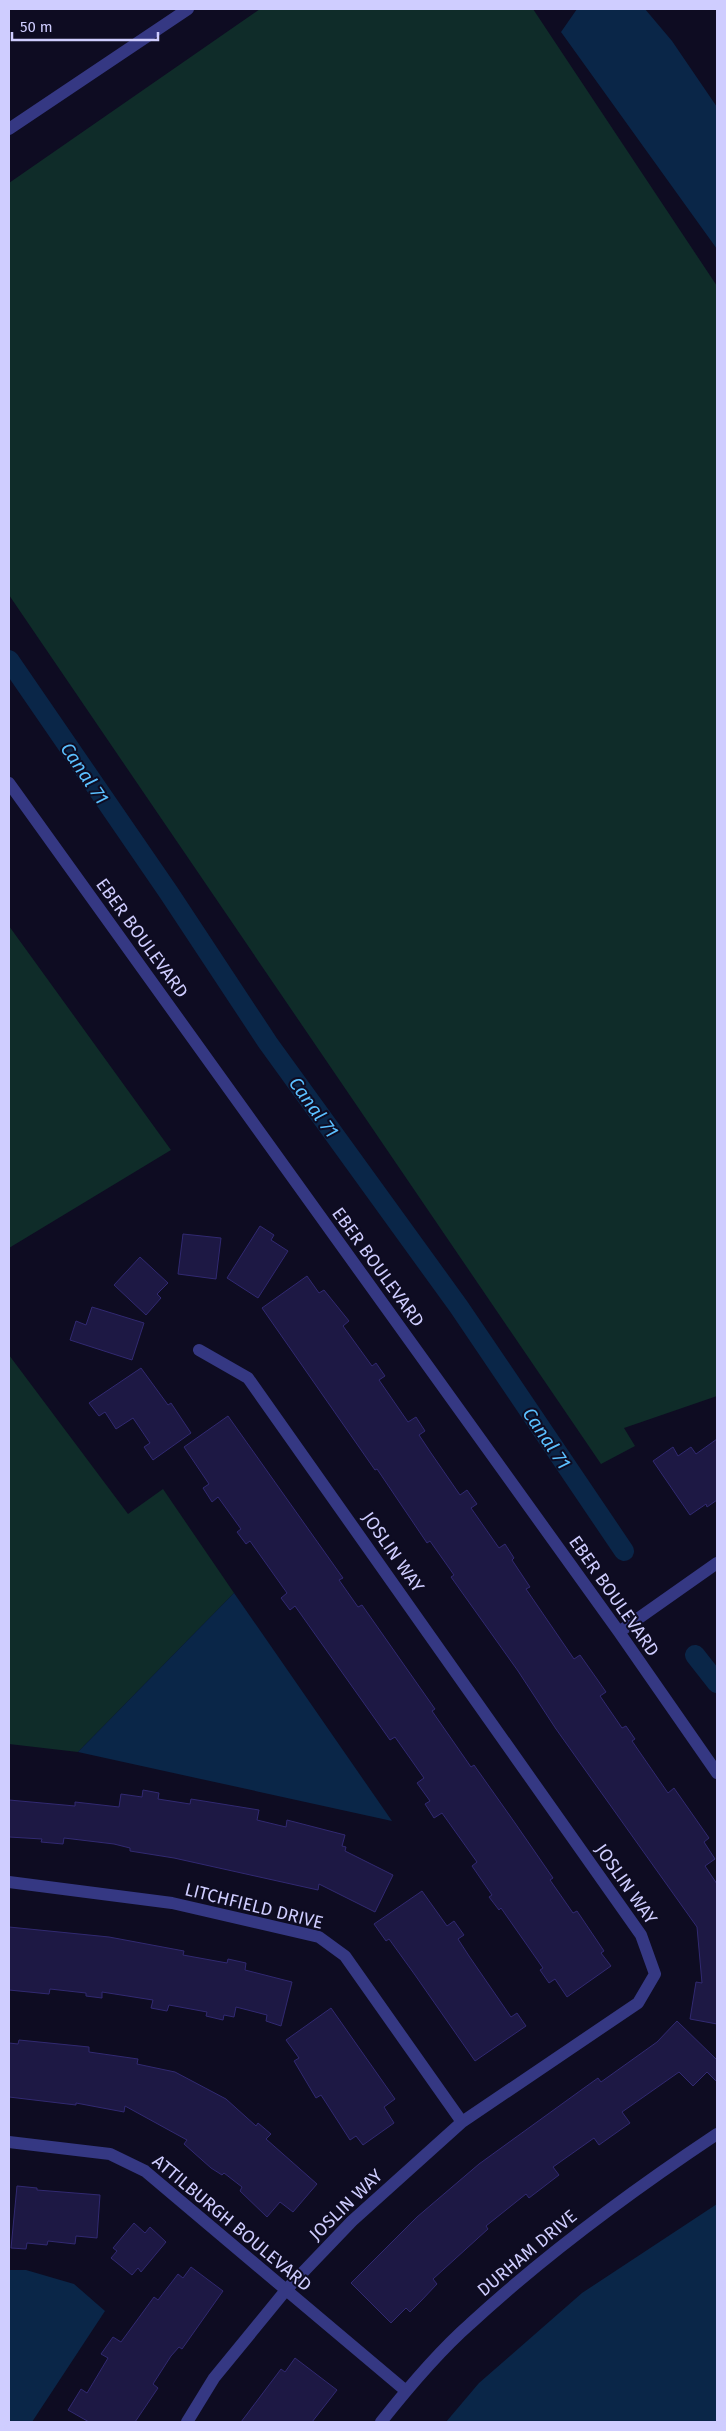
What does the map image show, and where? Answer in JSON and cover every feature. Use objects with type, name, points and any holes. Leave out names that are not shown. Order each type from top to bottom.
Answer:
[{"type":"street","points":[[9,129],[188,9]]},
{"type":"street","name":"EBER BOULEVARD","points":[[9,783],[619,1632],[717,1774]]},
{"type":"street","name":"JOSLIN WAY","points":[[187,2422],[214,2378],[286,2290],[352,2221],[462,2122],[638,2003],[655,1974],[642,1935],[248,1378],[199,1350]]},
{"type":"street","points":[[619,1632],[717,1563]]},
{"type":"street","name":"LITCHFIELD DRIVE","points":[[9,1882],[172,1903],[319,1937],[345,1956],[462,2122]]},
{"type":"street","name":"DURHAM DRIVE","points":[[380,2422],[406,2391],[468,2325],[541,2262],[633,2190],[717,2134]]},
{"type":"street","name":"ATTILBURGH BOULEVARD","points":[[9,2142],[110,2154],[145,2171],[406,2391]]},
{"type":"green space","points":[[260,9],[533,9],[717,286],[717,1396],[624,1428],[635,1446],[601,1464],[9,595],[9,183]]},
{"type":"green space","points":[[9,926],[171,1150],[9,1248]]},
{"type":"green space","points":[[9,1355],[128,1514],[163,1489],[234,1593],[78,1752],[9,1744]]},
{"type":"water","points":[[577,9],[645,9],[672,41],[717,107],[717,249],[561,32]]},
{"type":"water","points":[[234,1593],[392,1821],[78,1752]]},
{"type":"water","points":[[717,2204],[717,2422],[446,2422],[479,2383],[582,2293]]},
{"type":"water","points":[[9,2270],[26,2270],[74,2284],[105,2311],[32,2422],[9,2422]]},
{"type":"building","points":[[260,1226],[274,1235],[271,1240],[288,1251],[258,1298],[227,1278]]},
{"type":"building","points":[[183,1234],[221,1238],[216,1279],[178,1274]]},
{"type":"building","points":[[140,1257],[168,1283],[157,1294],[161,1298],[146,1315],[114,1285]]},
{"type":"building","points":[[307,1276],[319,1293],[324,1290],[349,1321],[343,1326],[372,1366],[376,1363],[385,1376],[379,1380],[408,1422],[416,1417],[425,1431],[419,1435],[460,1495],[467,1490],[477,1504],[471,1508],[499,1548],[505,1544],[514,1558],[512,1560],[530,1587],[526,1589],[574,1659],[580,1655],[606,1692],[600,1696],[622,1728],[626,1726],[635,1739],[632,1741],[668,1793],[674,1788],[709,1838],[704,1842],[715,1859],[705,1866],[717,1884],[717,2024],[690,2019],[696,1982],[702,1983],[697,1927],[556,1729],[518,1671],[451,1577],[454,1575],[430,1541],[427,1543],[377,1469],[375,1470],[262,1308]]},
{"type":"building","points":[[92,1307],[144,1323],[132,1360],[70,1340],[76,1321],[86,1325]]},
{"type":"building","points":[[141,1368],[168,1405],[171,1403],[191,1433],[153,1460],[144,1447],[150,1443],[133,1418],[116,1429],[105,1412],[99,1416],[89,1403]]},
{"type":"building","points":[[228,1416],[343,1578],[339,1580],[358,1607],[362,1605],[435,1709],[432,1711],[471,1767],[474,1765],[515,1823],[553,1878],[550,1880],[573,1913],[577,1911],[604,1951],[601,1953],[611,1966],[567,1997],[555,1979],[549,1983],[540,1970],[543,1968],[501,1908],[499,1910],[489,1897],[492,1895],[472,1866],[477,1862],[442,1813],[434,1818],[425,1804],[430,1801],[417,1783],[424,1778],[395,1737],[390,1740],[295,1606],[290,1610],[281,1598],[287,1593],[250,1541],[246,1544],[237,1532],[241,1529],[218,1497],[212,1502],[203,1488],[209,1484],[184,1447]]},
{"type":"building","points":[[717,1439],[717,1500],[707,1507],[706,1504],[690,1515],[653,1461],[673,1447],[678,1456],[691,1447],[696,1454]]},
{"type":"building","points":[[143,1790],[159,1793],[158,1799],[190,1804],[191,1799],[259,1810],[257,1820],[286,1827],[287,1820],[345,1835],[342,1846],[346,1847],[345,1851],[393,1875],[375,1912],[319,1884],[318,1890],[174,1858],[130,1851],[130,1848],[114,1844],[64,1838],[63,1844],[41,1842],[42,1839],[9,1837],[9,1800],[75,1806],[75,1802],[119,1807],[121,1794],[142,1797]]},
{"type":"building","points":[[422,1891],[447,1926],[454,1921],[464,1935],[458,1939],[469,1956],[511,2017],[517,2013],[526,2026],[475,2061],[389,1939],[386,1941],[374,1924]]},
{"type":"building","points":[[9,1927],[109,1937],[184,1951],[183,1955],[227,1963],[228,1959],[246,1963],[245,1970],[292,1982],[281,2026],[266,2021],[267,2015],[236,2007],[234,2017],[224,2015],[223,2020],[206,2016],[207,2012],[169,2005],[167,2011],[151,2008],[153,2000],[102,1992],[102,1998],[86,1996],[86,1993],[50,1989],[49,1994],[9,1990]]},
{"type":"building","points":[[331,2008],[395,2099],[384,2107],[394,2123],[363,2145],[356,2136],[350,2140],[321,2095],[316,2098],[294,2061],[299,2058],[286,2040]]},
{"type":"building","points":[[677,2021],[717,2060],[717,2082],[707,2072],[693,2086],[679,2072],[622,2112],[630,2123],[599,2145],[594,2138],[553,2167],[559,2175],[529,2198],[526,2194],[486,2226],[488,2229],[433,2279],[437,2284],[421,2301],[410,2312],[406,2308],[391,2323],[351,2283],[417,2217],[479,2164],[598,2078],[601,2082],[657,2042]]},
{"type":"building","points":[[19,2040],[89,2047],[89,2052],[138,2059],[137,2064],[175,2072],[226,2099],[256,2126],[258,2123],[271,2134],[266,2139],[317,2184],[293,2212],[280,2202],[267,2217],[240,2191],[242,2187],[224,2173],[222,2175],[211,2168],[184,2144],[187,2140],[125,2106],[124,2112],[76,2103],[76,2105],[9,2097],[9,2043],[18,2044]]},
{"type":"building","points":[[17,2186],[37,2188],[37,2190],[100,2195],[97,2238],[76,2236],[75,2244],[48,2241],[47,2245],[27,2243],[26,2249],[11,2248]]},
{"type":"building","points":[[134,2223],[145,2233],[150,2227],[166,2242],[141,2272],[138,2268],[132,2275],[111,2258],[117,2251],[113,2248]]},
{"type":"building","points":[[191,2267],[223,2291],[182,2349],[179,2347],[171,2356],[153,2384],[158,2388],[135,2422],[89,2422],[68,2410],[81,2389],[87,2393],[108,2358],[101,2354],[113,2337],[121,2342],[154,2297],[158,2300],[178,2274],[183,2278]]},
{"type":"building","points":[[295,2358],[337,2390],[312,2422],[241,2422],[281,2369],[285,2372]]},
{"type":"waterway","name":"Canal 71","points":[[9,660],[169,893],[268,1043],[459,1307],[624,1551]]},
{"type":"waterway","name":"Canal 71","points":[[695,1655],[717,1683]]}]
